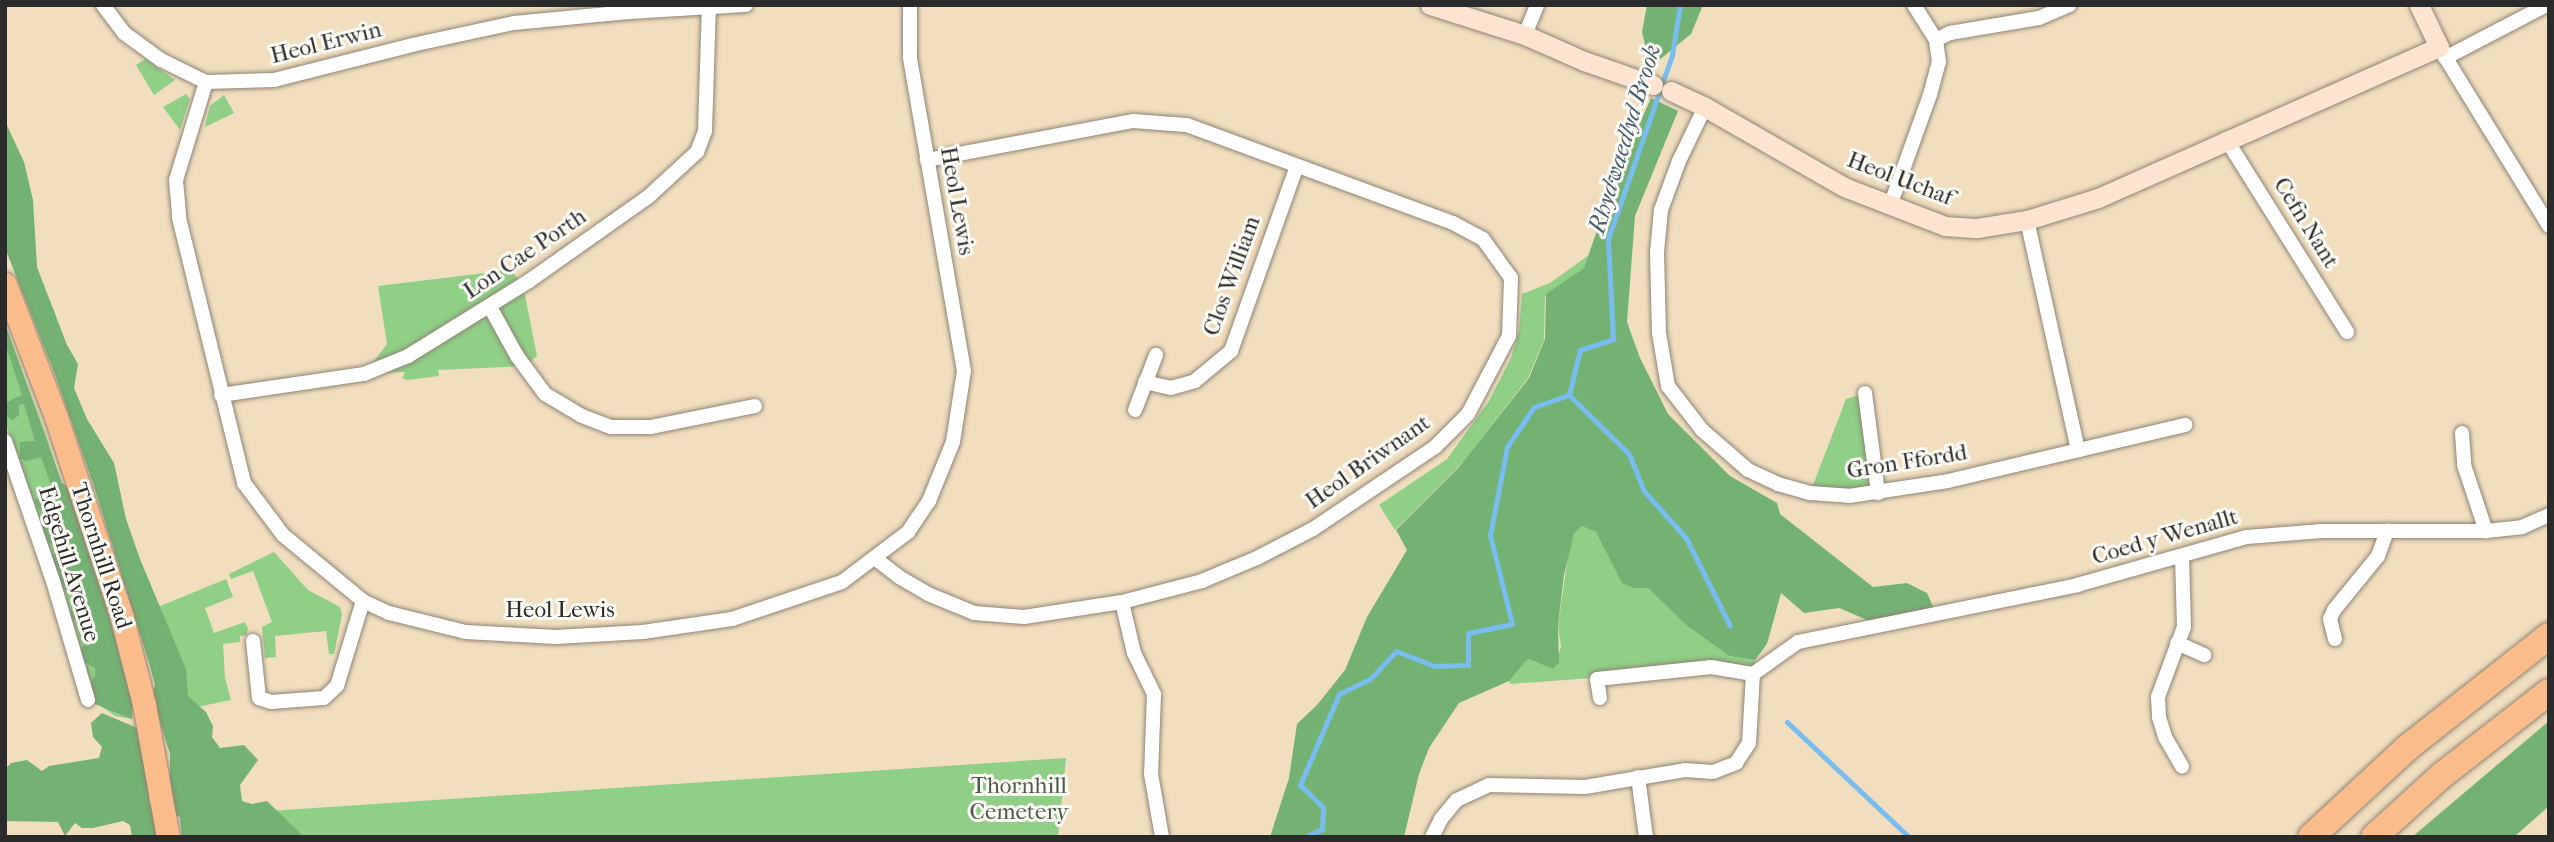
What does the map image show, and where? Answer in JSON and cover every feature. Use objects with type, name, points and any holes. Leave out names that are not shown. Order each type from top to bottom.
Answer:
[{"type":"highway","points":[[2311,837],[2407,748],[2549,636]]},
{"type":"highway","points":[[2374,837],[2441,776],[2549,692]]},
{"type":"main road","name":"Thornhill Road","points":[[5,284],[56,416],[122,618],[144,704],[168,837]]},
{"type":"street","points":[[103,5],[124,33],[161,60],[206,82]]},
{"type":"street","name":"Heol Erwin","points":[[206,82],[274,80],[424,42],[514,23],[746,5]]},
{"type":"street","name":"Heol Lewis","points":[[206,82],[176,180],[179,218],[220,395],[244,482],[283,535],[363,601],[389,613],[466,632],[555,637],[643,632],[732,619],[842,582],[876,559],[908,532],[929,501],[953,442],[964,371],[910,57],[910,5]]},
{"type":"street","name":"Heol Uchaf","points":[[1430,5],[1525,35],[1584,61],[1662,88],[1705,107],[1844,187],[1890,206],[1945,226],[1977,228],[2027,219],[2098,198],[2226,139],[2442,53]]},
{"type":"street","points":[[1525,35],[1537,5]]},
{"type":"street","points":[[1890,206],[1930,95],[1939,62],[1936,40],[1914,5]]},
{"type":"street","points":[[1936,40],[1950,33],[2039,18],[2070,5]]},
{"type":"street","points":[[2418,5],[2442,53],[2549,226]]},
{"type":"street","points":[[2442,53],[2547,5]]},
{"type":"street","name":"Lon Cae Porth","points":[[220,395],[364,374],[408,356],[490,307],[648,197],[698,152],[705,131],[709,7]]},
{"type":"street","name":"Gron Ffordd","points":[[1705,107],[1679,161],[1661,210],[1657,252],[1659,333],[1668,386],[1702,430],[1748,470],[1778,485],[1811,493],[1849,496],[1948,481],[2185,425]]},
{"type":"street","name":"Heol Briwnant","points":[[876,559],[929,594],[974,613],[1024,617],[1122,602],[1202,581],[1257,558],[1313,529],[1375,490],[1435,447],[1468,414],[1509,337],[1511,278],[1483,239],[1453,223],[1186,125],[1160,121],[1105,125],[927,160]]},
{"type":"street","name":"Cefn Nant","points":[[2226,139],[2347,332]]},
{"type":"street","name":"Clos William","points":[[1145,382],[1171,388],[1195,381],[1231,351],[1297,166]]},
{"type":"street","points":[[2027,219],[2078,450]]},
{"type":"street","points":[[490,307],[517,356],[545,394],[582,416],[611,427],[651,426],[755,407]]},
{"type":"street","points":[[1135,410],[1156,355]]},
{"type":"street","points":[[1865,393],[1878,493]]},
{"type":"street","points":[[2462,433],[2464,466],[2486,531]]},
{"type":"street","name":"Edgehill Avenue","points":[[5,441],[88,700]]},
{"type":"street","name":"Coed y Wenallt","points":[[1753,674],[1798,642],[2077,585],[2272,533],[2486,531],[2522,527],[2549,515]]},
{"type":"street","points":[[2335,639],[2330,619],[2334,610],[2378,556],[2387,531]]},
{"type":"street","points":[[2182,556],[2186,605],[2184,626],[2158,697],[2159,717],[2165,737],[2182,767]]},
{"type":"street","points":[[253,641],[259,698],[271,702],[324,698],[337,685],[363,601]]},
{"type":"street","points":[[1122,602],[1134,653],[1154,694],[1151,774],[1162,837]]},
{"type":"street","points":[[2177,643],[2204,655]]},
{"type":"street","points":[[1432,837],[1441,819],[1457,800],[1489,785],[1585,788],[1685,770],[1713,772],[1736,763],[1749,743],[1753,674],[1711,667],[1597,679],[1600,698]]},
{"type":"street","points":[[1638,777],[1646,837]]},
{"type":"green space","points":[[1647,5],[1703,5],[1691,34],[1658,61],[1648,57],[1642,32]]},
{"type":"green space","points":[[145,59],[175,80],[154,95],[136,65]]},
{"type":"green space","points":[[186,94],[190,99],[180,130],[163,107]]},
{"type":"green space","points":[[224,95],[234,113],[205,127],[210,106]]},
{"type":"green space","points":[[1651,98],[1678,111],[1635,216],[1627,322],[1640,358],[1668,414],[1730,476],[1777,503],[1780,514],[1873,587],[1907,583],[1927,593],[1936,613],[1879,625],[1839,608],[1804,613],[1781,593],[1767,644],[1755,660],[1729,656],[1686,625],[1648,588],[1634,588],[1622,583],[1596,532],[1582,526],[1574,534],[1564,575],[1558,625],[1559,662],[1553,669],[1528,659],[1509,681],[1459,703],[1429,748],[1419,774],[1404,837],[1270,837],[1289,778],[1297,724],[1317,705],[1345,670],[1367,617],[1407,550],[1396,530],[1459,467],[1529,378],[1545,339],[1546,294],[1584,268],[1613,184]]},
{"type":"green space","points":[[5,121],[24,162],[33,200],[37,267],[67,345],[78,364],[74,388],[87,419],[114,463],[126,519],[186,669],[188,696],[206,712],[213,726],[212,737],[220,748],[244,745],[258,760],[240,785],[242,801],[252,804],[267,801],[304,837],[182,837],[180,817],[170,813],[170,754],[152,696],[155,685],[150,666],[94,486],[56,377],[5,248]]},
{"type":"green space","points":[[1589,255],[1584,268],[1545,296],[1544,340],[1528,378],[1463,462],[1395,530],[1379,505],[1447,459],[1489,401],[1511,358],[1519,331],[1522,294],[1550,283]]},
{"type":"green space","points":[[511,270],[523,286],[537,356],[525,366],[438,370],[439,376],[407,380],[402,378],[405,372],[364,374],[387,344],[378,286]]},
{"type":"green space","points":[[5,324],[46,435],[121,674],[132,719],[115,716],[95,702],[66,601],[5,422]]},
{"type":"green space","points":[[5,324],[62,483],[76,492],[133,705],[132,719],[95,704],[88,689],[95,675],[95,668],[78,659],[78,654],[89,637],[87,628],[68,617],[75,602],[74,591],[53,587],[49,556],[73,548],[68,540],[55,545],[44,541],[40,529],[48,522],[64,524],[53,512],[39,509],[35,501],[41,494],[54,494],[41,457],[26,461],[20,458],[20,442],[35,441],[24,404],[19,405],[19,415],[13,420],[6,416],[5,403],[22,395],[5,343]]},
{"type":"green space","points":[[1865,393],[1878,493],[1810,493],[1846,399]]},
{"type":"green space","points":[[1582,526],[1595,531],[1634,588],[1648,588],[1686,625],[1729,656],[1755,660],[1753,674],[1730,668],[1510,684],[1509,681],[1528,659],[1553,669],[1561,647],[1558,626],[1569,549],[1574,534]]},
{"type":"green space","points":[[274,552],[308,590],[340,607],[342,615],[334,654],[329,654],[326,631],[275,636],[276,657],[265,658],[262,627],[272,622],[253,571],[231,579],[229,574]]},
{"type":"green space","points":[[226,579],[233,597],[205,608],[214,633],[245,622],[248,628],[247,635],[240,636],[240,642],[223,644],[225,678],[231,700],[182,710],[158,607]]},
{"type":"green space","points":[[102,713],[142,730],[150,761],[149,801],[168,837],[132,837],[130,825],[123,821],[93,828],[82,828],[75,823],[65,836],[58,822],[5,821],[5,769],[11,763],[27,760],[42,771],[49,766],[99,758],[102,747],[93,737],[91,723]]},
{"type":"green space","points":[[2549,721],[2549,806],[2514,837],[2412,837]]},
{"type":"green space","name":"Thornhill Cemetery","points":[[1066,758],[1058,837],[182,837],[180,817]]},
{"type":"waterway","name":"Rhydwaedlyd Brook","points":[[1305,837],[1322,829],[1323,807],[1300,785],[1339,694],[1370,679],[1396,651],[1434,666],[1468,665],[1468,633],[1512,624],[1490,535],[1507,447],[1534,407],[1569,395],[1580,350],[1613,339],[1608,239],[1672,55],[1680,5]]},
{"type":"waterway","points":[[1569,395],[1629,454],[1644,491],[1686,538],[1730,626]]},
{"type":"waterway","points":[[1787,722],[1909,837]]}]
